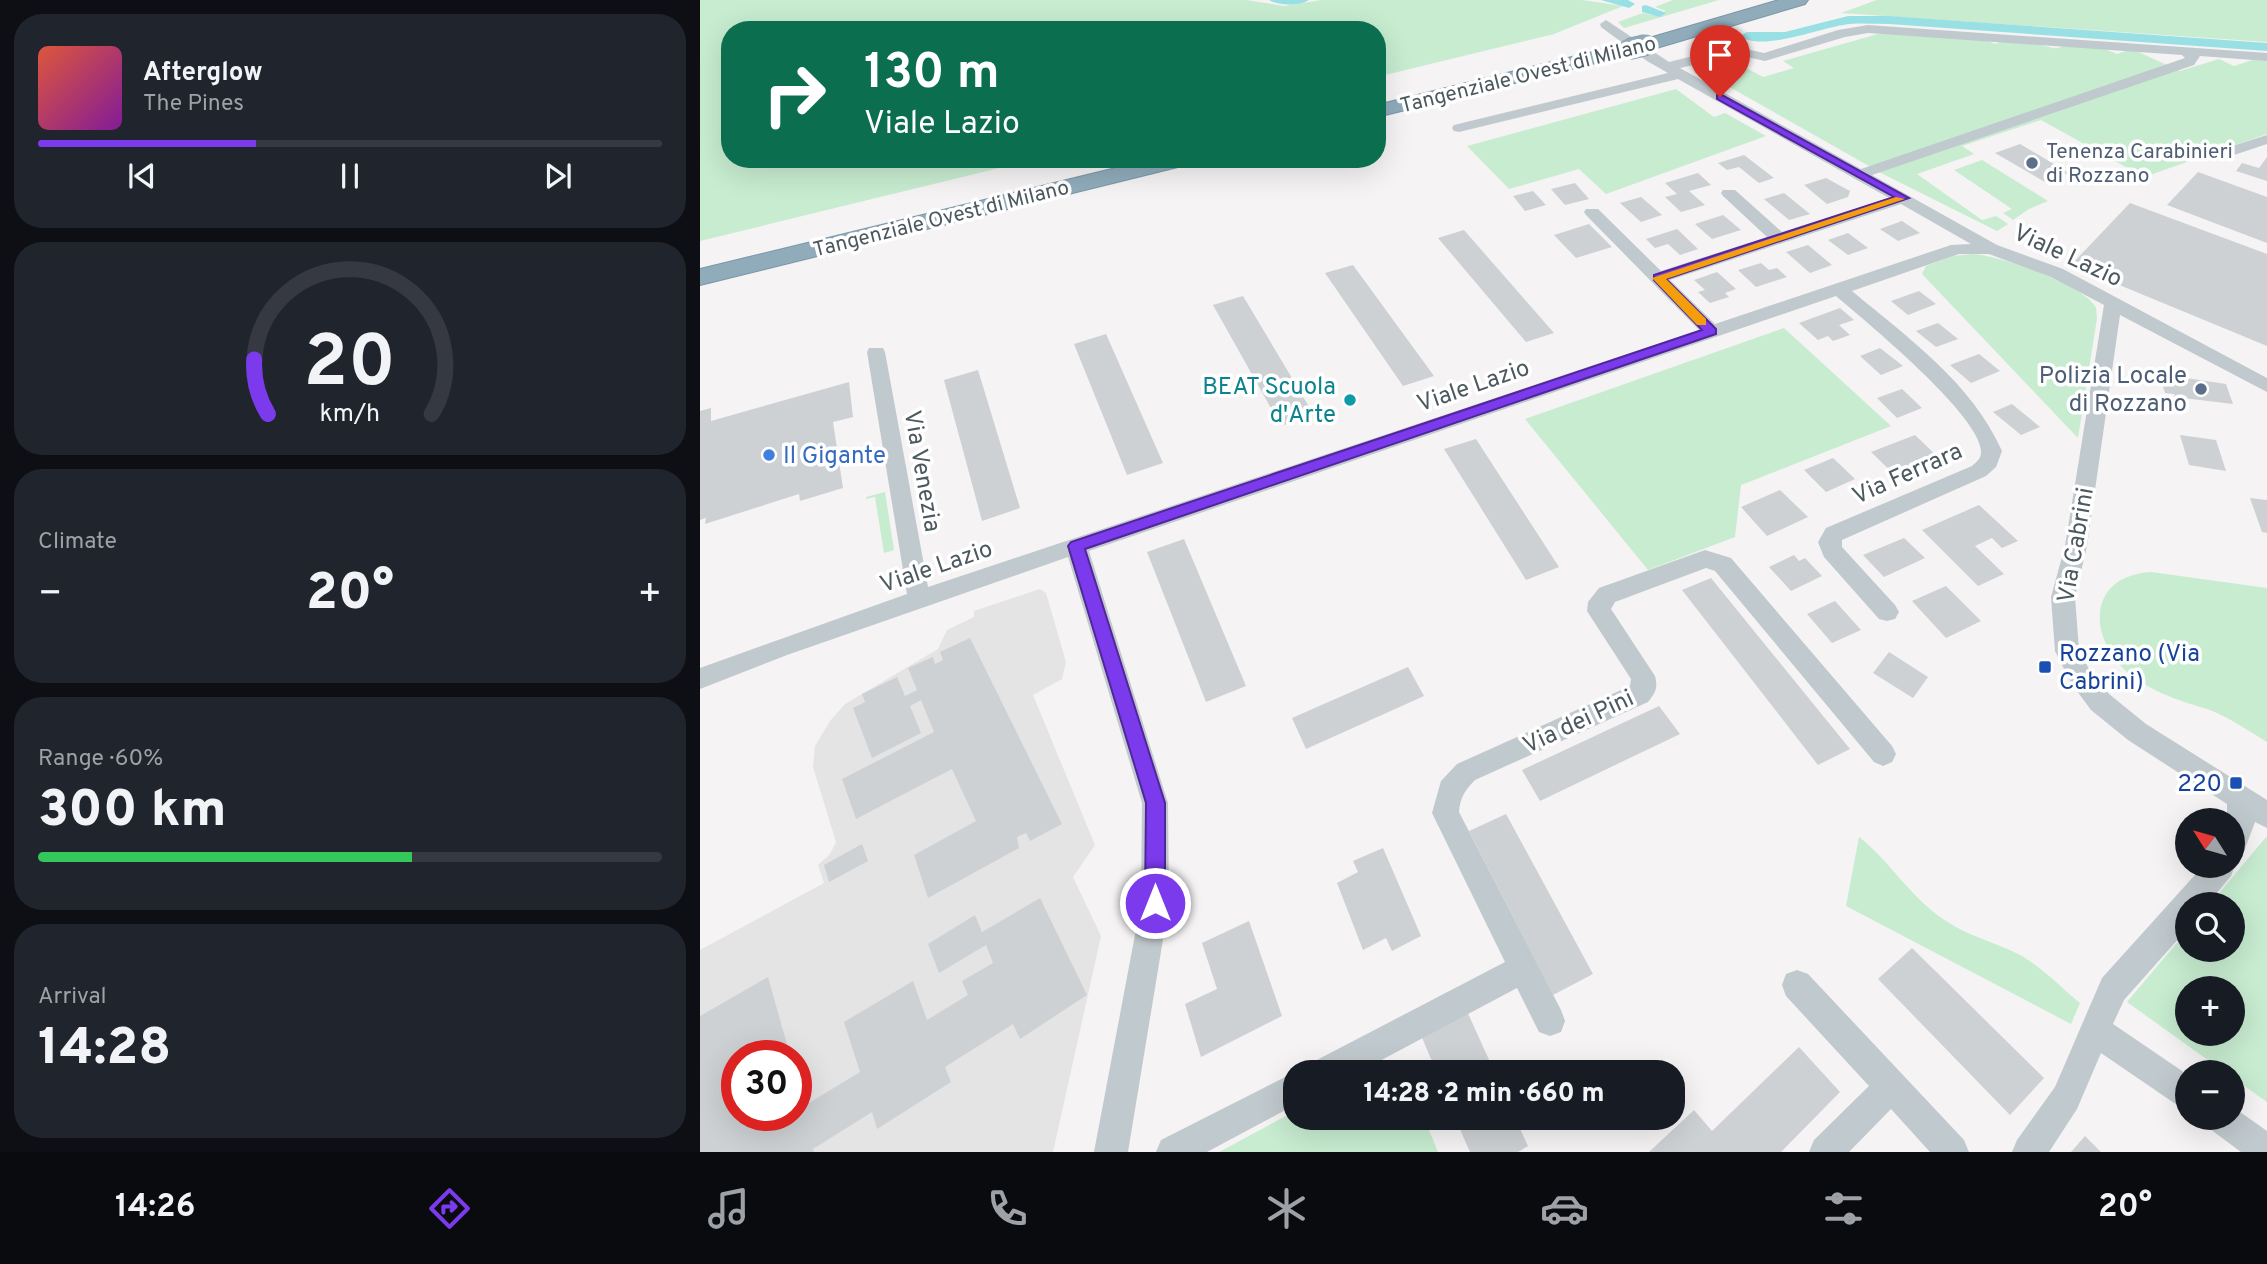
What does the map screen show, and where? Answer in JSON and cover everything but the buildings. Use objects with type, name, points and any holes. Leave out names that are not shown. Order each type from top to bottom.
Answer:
[{"type":"highway","name":"Tangenziale Ovest di Milano","points":[[1386,108],[1752,0]]},
{"type":"highway","name":"Tangenziale Ovest di Milano","points":[[1386,97],[1800,0]]},
{"type":"highway","name":"Tangenziale Ovest di Milano","points":[[700,260],[1087,168]]},
{"type":"highway","name":"Tangenziale Ovest di Milano","points":[[700,277],[1145,168]]},
{"type":"street","points":[[1459,128],[1674,70],[1704,56],[1737,51],[1765,57],[1843,33],[1868,29],[2267,57]]},
{"type":"street","points":[[1626,39],[1674,70],[1991,249]]},
{"type":"street","points":[[1861,174],[2194,58],[2179,52]]},
{"type":"street","points":[[2216,156],[2267,139]]},
{"type":"street","points":[[1728,193],[1778,238]]},
{"type":"street","points":[[1658,278],[1904,198]]},
{"type":"street","points":[[1592,212],[1711,331]]},
{"type":"street","name":"Viale Lazio","points":[[700,679],[919,599],[1957,248],[1991,249],[2057,274],[2262,381]]},
{"type":"street","name":"Via Ferrara","points":[[1838,288],[1948,385],[1985,435],[1992,452],[1989,462],[1979,471],[1834,534],[1829,542],[1832,551],[1887,611]]},
{"type":"street","name":"Via Cabrini","points":[[2113,303],[2076,546],[2063,597],[2067,651],[2080,676],[2100,702],[2137,732],[2267,815]]},
{"type":"street","name":"Via Venezia","points":[[876,352],[919,599]]},
{"type":"street","points":[[1076,546],[1155,803],[1155,903],[1111,1152]]},
{"type":"street","name":"Via dei Pini","points":[[1550,1021],[1445,813],[1446,799],[1453,783],[1466,772],[1639,694],[1645,687],[1643,676],[1599,611],[1600,603],[1607,595],[1705,559],[1723,564],[1883,754]]},
{"type":"street","points":[[2240,797],[2240,808]]},
{"type":"street","points":[[2200,892],[2211,878]]},
{"type":"street","points":[[2029,1152],[2066,1098],[2113,989],[2175,920]]},
{"type":"street","points":[[1349,1060],[1522,969]]},
{"type":"street","points":[[1797,985],[1952,1152]]},
{"type":"street","points":[[2094,1029],[2175,1085]]},
{"type":"street","points":[[1826,1152],[1891,1086]]},
{"type":"street","points":[[1173,1152],[1283,1094]]},
{"type":"street","points":[[2237,1130],[2267,1152]]},
{"type":"shaded area","points":[[1040,589],[1046,593],[1066,662],[1062,679],[1033,695],[1095,845],[1073,877],[1101,936],[1053,1152],[700,1152],[700,950],[824,883],[818,865],[830,854],[836,842],[813,767],[815,746],[830,721],[845,704],[938,649],[947,630],[974,617],[974,611]]},
{"type":"green space","points":[[700,0],[1246,0],[1284,6],[1321,0],[1582,0],[1623,6],[1554,34],[1386,75],[1386,21],[721,21],[721,168],[999,168],[700,241]]},
{"type":"green space","points":[[1673,0],[1719,0],[1624,28],[1618,22],[1643,13],[1652,15],[1666,11],[1655,7]]},
{"type":"green space","points":[[1877,0],[2267,0],[2267,42],[1841,13]]},
{"type":"green space","points":[[1885,32],[1979,37],[1995,44],[2017,41],[2055,48],[2087,45],[2117,54],[2132,49],[2180,71],[2219,59],[2234,66],[2262,57],[2267,60],[2267,134],[2144,177],[2041,120],[1962,146],[1974,154],[1917,174],[1982,220],[1996,216],[2008,224],[1997,231],[1883,174],[1696,68],[1728,58],[1763,77],[1794,68],[1783,61]]},
{"type":"green space","points":[[1676,89],[1714,117],[1725,113],[1766,136],[1606,194],[1579,169],[1509,189],[1467,146]]},
{"type":"green space","points":[[1982,160],[2048,201],[2013,220],[2003,213],[2012,209],[1954,170]]},
{"type":"green space","points":[[1973,254],[2020,265],[2059,281],[2089,299],[2096,308],[2097,318],[2078,438],[1922,274],[1926,266],[1953,256]]},
{"type":"green space","points":[[1784,328],[1891,426],[1741,485],[1735,537],[1648,570],[1525,419]]},
{"type":"green space","points":[[885,492],[894,550],[884,553],[875,497],[866,497]]},
{"type":"green space","points":[[2151,572],[2267,588],[2267,742],[2217,713],[2150,687],[2131,675],[2117,661],[2101,629],[2100,612],[2104,597],[2114,585],[2129,576]]},
{"type":"green space","points":[[2267,836],[2267,1102],[2245,1086],[2245,1060],[2208,1060],[2188,1046],[2245,1046],[2245,976],[2175,976],[2175,1036],[2127,1002],[2175,945],[2175,962],[2245,962],[2245,892],[2220,892],[2232,878],[2245,878],[2245,862]]},
{"type":"green space","points":[[1859,837],[1931,910],[1960,929],[2025,958],[2080,1003],[2071,1024],[1846,906]]},
{"type":"green space","points":[[1283,1117],[1283,1130],[1429,1130],[1438,1152],[1219,1152]]},
{"type":"waterway","points":[[1275,0],[1303,0]]},
{"type":"waterway","points":[[1607,0],[1629,4]]},
{"type":"waterway","points":[[1646,9],[1660,13]]},
{"type":"waterway","points":[[1747,36],[1785,36],[1848,20],[1889,20],[2267,47]]},
{"type":"slow traffic","points":[[1702,322],[1658,278],[1900,199]]},
{"type":"place","name":"Tenenza Carabinieri di Rozzano","points":[[2032,163]]},
{"type":"place","name":"Polizia Locale di Rozzano","points":[[2201,389]]},
{"type":"place","name":"BEAT Scuola d'Arte","points":[[1350,400]]},
{"type":"place","name":"Il Gigante","points":[[769,455]]},
{"type":"place","name":"Rozzano (Via Cabrini)","points":[[2045,667]]},
{"type":"place","name":"220","points":[[2236,783]]},
{"type":"route","points":[[1155,903],[1155,803],[1076,546],[1535,393],[1711,331],[1658,278],[1904,198],[1720,97]]}]
